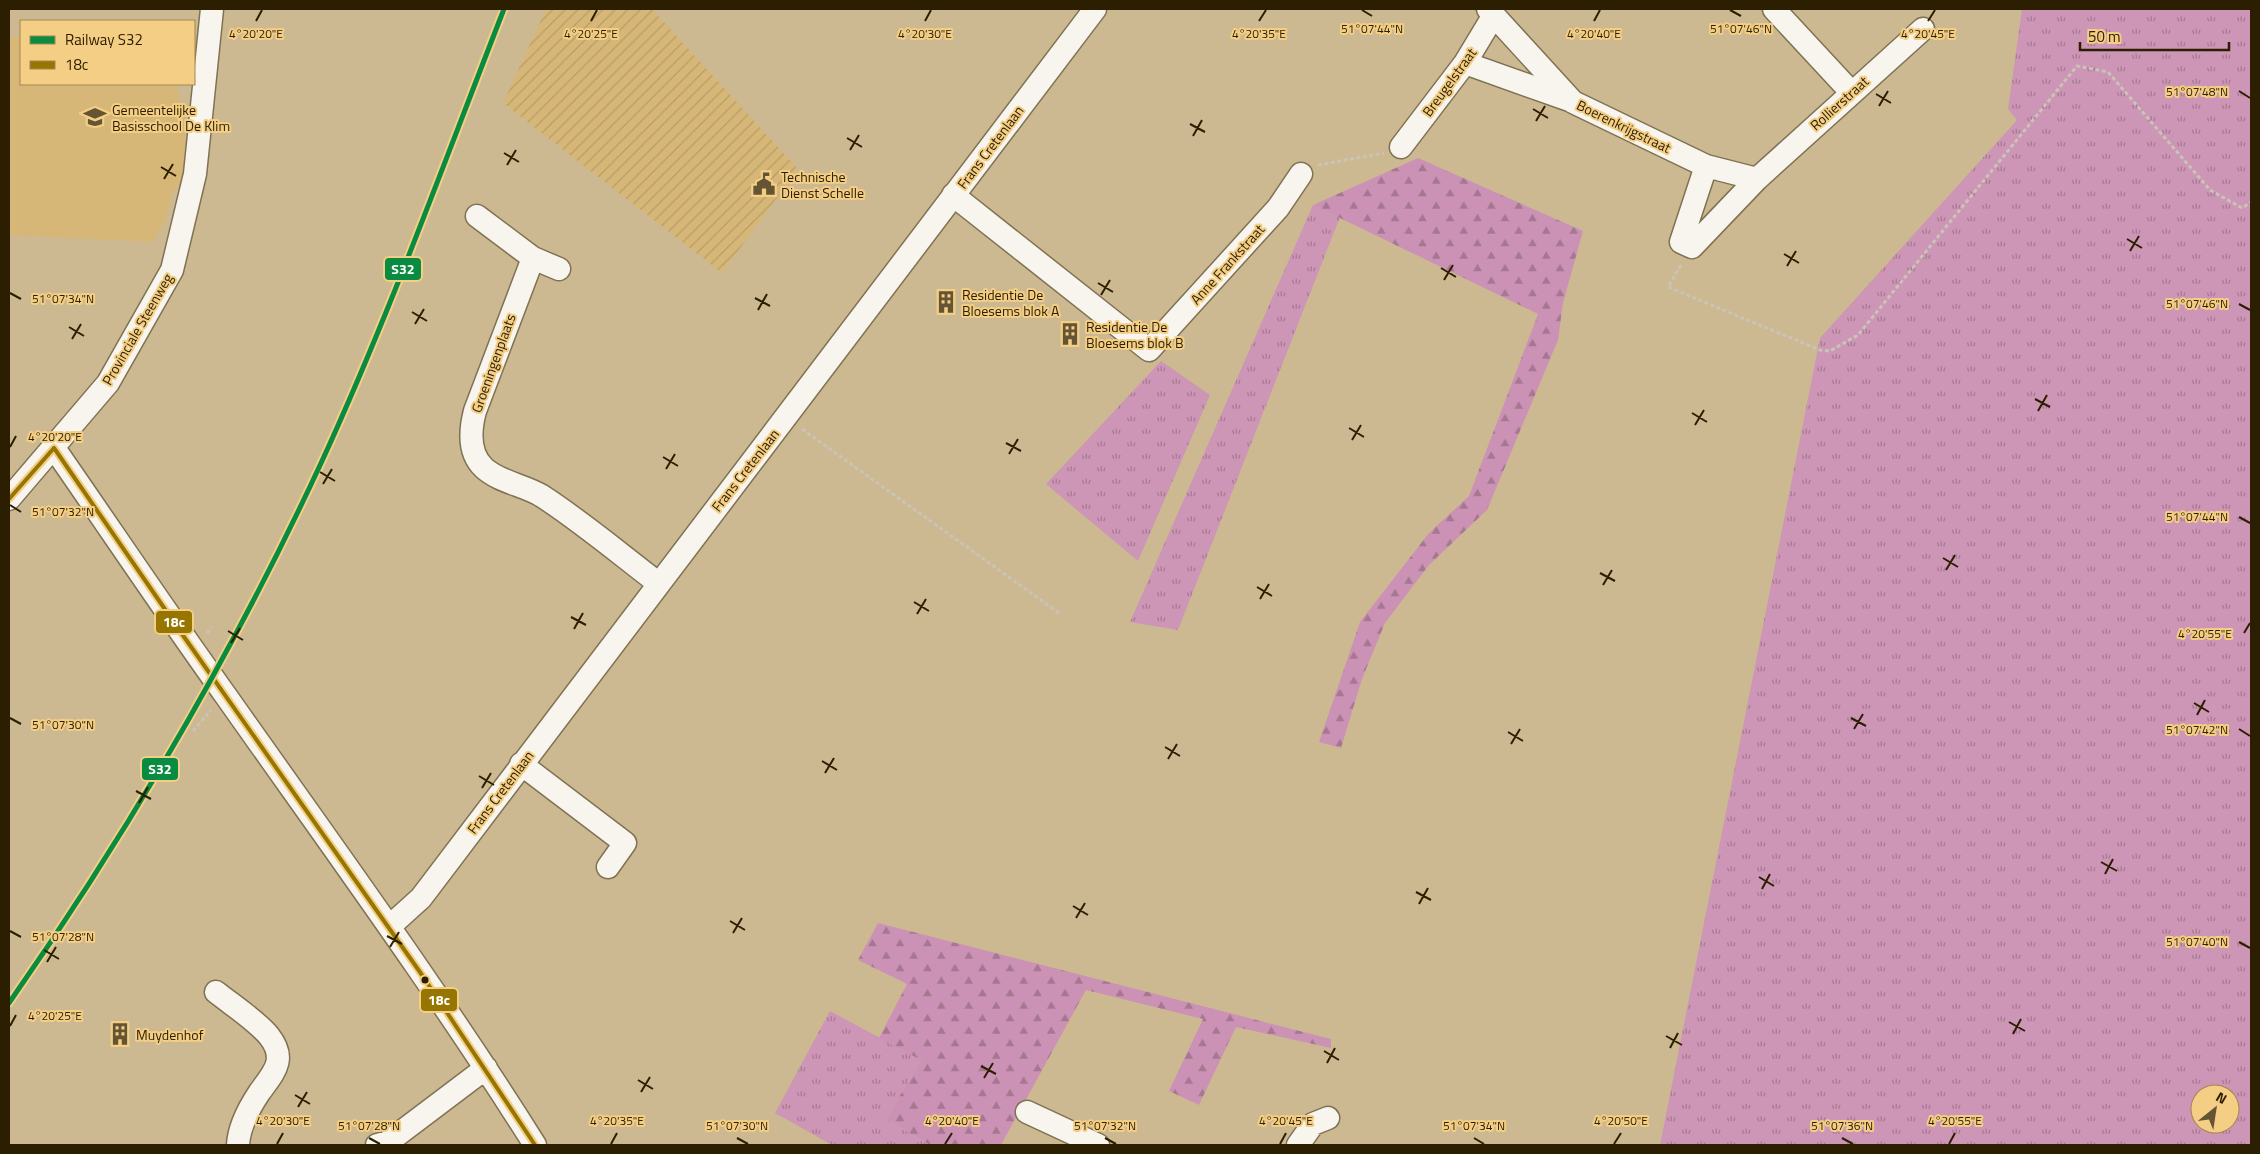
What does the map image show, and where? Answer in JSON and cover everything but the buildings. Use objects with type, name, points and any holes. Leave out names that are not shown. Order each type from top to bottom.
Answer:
[{"type":"street","name":"Provinciale Steenweg","points":[[9,498],[108,383],[172,270],[195,174],[212,9]]},
{"type":"street","name":"Frans Cretenlaan","points":[[390,926],[421,898],[1095,9]]},
{"type":"street","points":[[1774,9],[1851,92]]},
{"type":"street","name":"Breugelstraat","points":[[1401,147],[1465,63],[1491,12]]},
{"type":"street","name":"Boerenkrijgstraat","points":[[1491,12],[1572,102],[1706,166],[1756,179]]},
{"type":"street","name":"Rollierstraat","points":[[1692,247],[1756,179],[1923,29]]},
{"type":"street","points":[[1465,63],[1572,102]]},
{"type":"street","points":[[1692,247],[1681,242],[1706,166]]},
{"type":"street","name":"Anne Frankstraat","points":[[953,195],[1149,350],[1278,208],[1301,174]]},
{"type":"street","points":[[477,216],[533,258],[560,269]]},
{"type":"street","name":"Groeningenplaats","points":[[533,258],[475,411],[471,435],[475,456],[483,468],[523,486],[551,502],[658,583]]},
{"type":"street","points":[[54,448],[225,695],[390,926],[486,1068],[535,1145]]},
{"type":"street","points":[[522,764],[625,843],[608,866]]},
{"type":"street","points":[[216,992],[268,1035],[276,1048],[277,1054],[275,1072],[260,1091],[245,1118],[238,1145]]},
{"type":"street","points":[[377,1145],[388,1142],[486,1068]]},
{"type":"street","points":[[1027,1112],[1098,1145]]},
{"type":"street","points":[[1298,1145],[1313,1124],[1328,1118]]},
{"type":"path","points":[[1692,247],[1668,287],[1820,350],[1830,351],[1858,335],[2078,66],[2108,72],[2210,190],[2242,208],[2251,202]]},
{"type":"path","points":[[1301,174],[1309,167],[1394,152],[1401,147]]},
{"type":"path","points":[[786,417],[1059,613]]},
{"type":"path","points":[[193,731],[225,695]]},
{"type":"shaded area","name":"Technische Dienst Schelle","points":[[546,9],[652,9],[798,169],[722,273],[503,103]]},
{"type":"shaded area","name":"Gemeentelijke Basisschool De Klim","points":[[9,37],[20,37],[20,85],[177,85],[187,150],[182,183],[172,193],[165,221],[153,242],[9,235]]},
{"type":"green space","points":[[2022,9],[2251,9],[2251,1145],[1660,1145],[1820,338],[2017,120],[2008,109]]},
{"type":"green space","points":[[1418,158],[1583,231],[1563,303],[1558,340],[1487,510],[1429,565],[1385,623],[1362,679],[1341,748],[1319,742],[1360,622],[1429,533],[1469,496],[1538,314],[1313,205]]},
{"type":"green space","points":[[1313,205],[1340,217],[1178,630],[1130,622]]},
{"type":"green space","points":[[1161,361],[1210,395],[1138,561],[1046,484]]},
{"type":"green space","points":[[878,923],[1331,1039],[1331,1048],[1236,1027],[1199,1105],[1169,1091],[1203,1019],[1086,990],[1001,1145],[930,1145],[886,1119],[921,1060],[879,1038],[907,984],[858,960]]},
{"type":"green space","points":[[830,1011],[921,1060],[886,1119],[930,1145],[832,1145],[775,1113]]},
{"type":"rail line","name":"S32","points":[[9,1003],[96,872],[178,739],[253,602],[288,532],[322,461],[371,349],[504,9]]},
{"type":"transit line","name":"18c","points":[[54,448],[182,634],[422,975],[535,1145]]},
{"type":"transit line","name":"18c","points":[[9,499],[54,448]]},
{"type":"place","name":"Gemeentelijke Basisschool De Klim","points":[[95,117]]},
{"type":"place","name":"Technische Dienst Schelle","points":[[764,184]]},
{"type":"place","name":"Residentie De Bloesems blok A","points":[[946,302]]},
{"type":"place","name":"Residentie De Bloesems blok B","points":[[1070,334]]},
{"type":"place","name":"Muydenhof","points":[[120,1034]]}]
